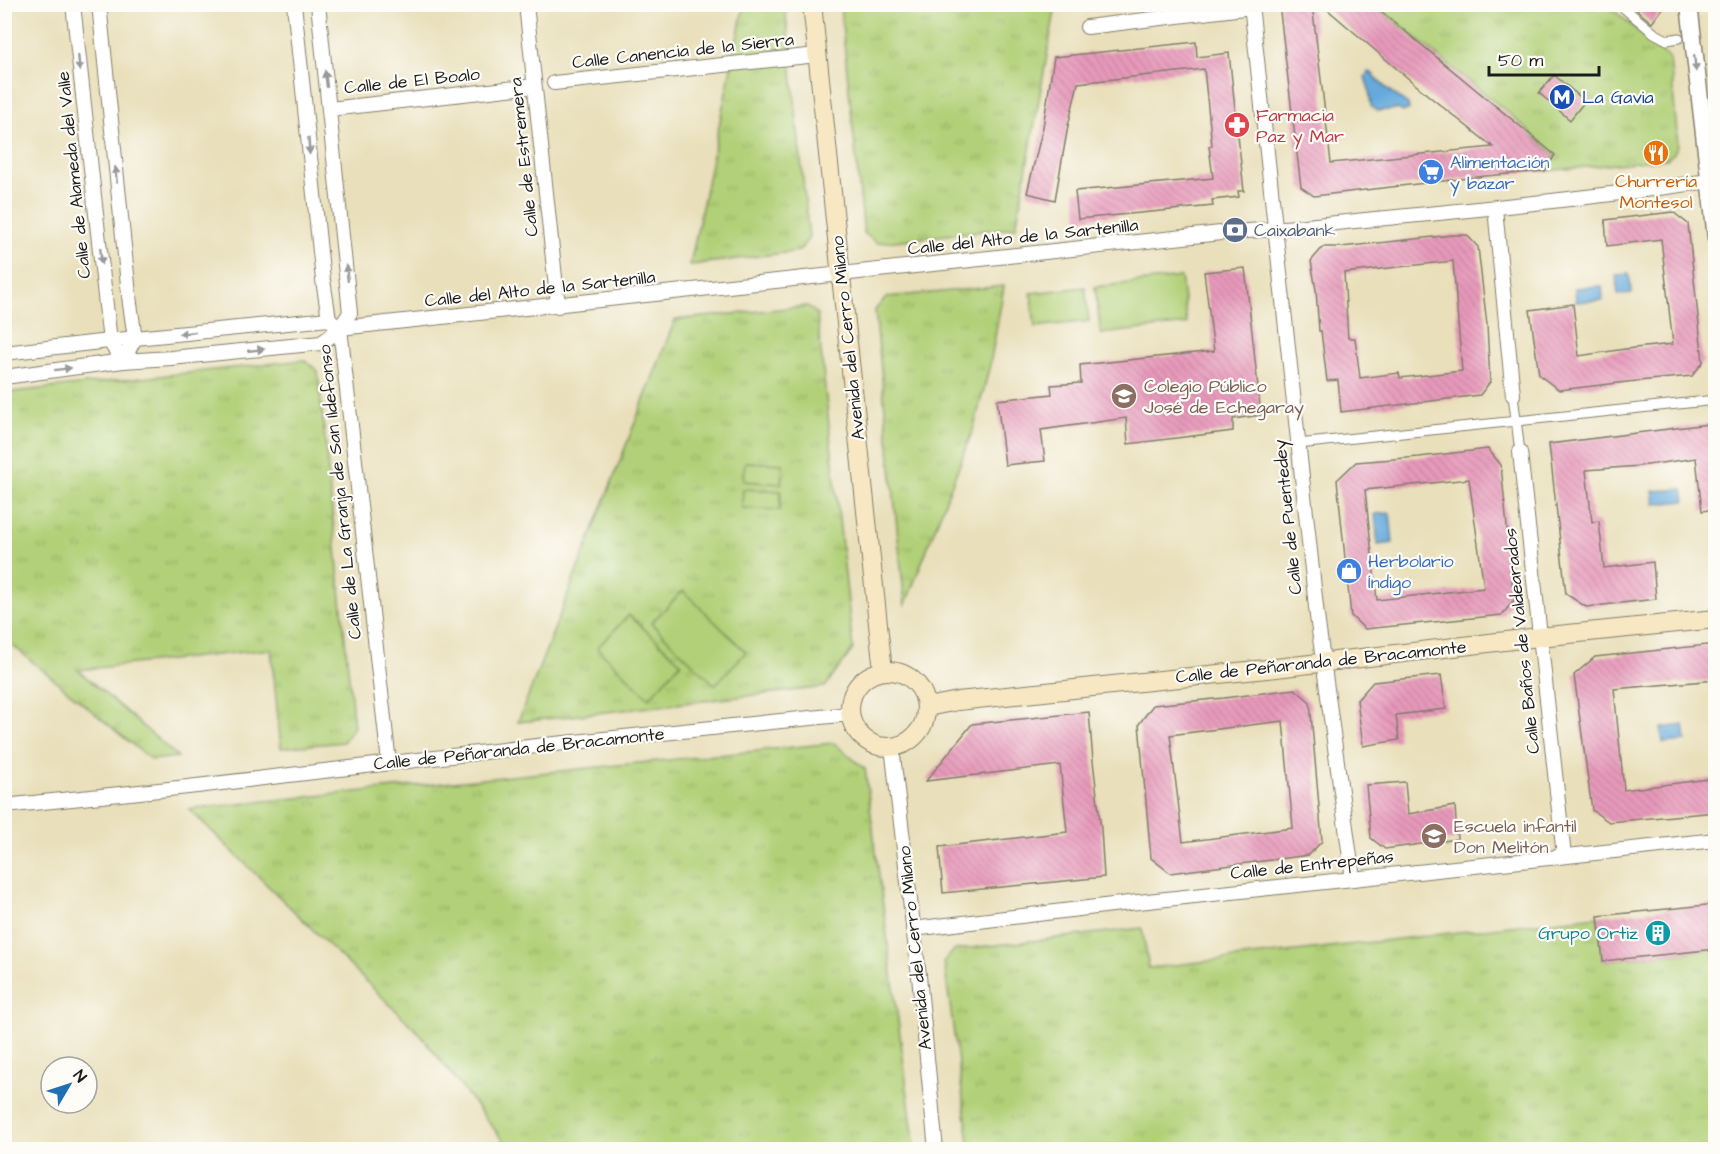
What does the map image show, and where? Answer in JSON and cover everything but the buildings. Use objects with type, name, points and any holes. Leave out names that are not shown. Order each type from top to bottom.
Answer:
[{"type":"main road","name":"Avenida del Cerro Milano","points":[[812,4],[883,671]]},
{"type":"main road","name":"Calle de Peñaranda de Bracamonte","points":[[927,707],[958,701],[1716,619]]},
{"type":"main road","points":[[883,671],[908,676],[924,694],[927,707],[926,716],[917,734],[901,745],[892,747],[879,747],[867,742],[858,734],[850,714],[850,702],[856,689],[873,674],[883,671]]},
{"type":"street","name":"Calle de Alameda del Valle","points":[[73,4],[110,342]]},
{"type":"street","points":[[99,4],[135,338],[123,361],[110,342]]},
{"type":"street","name":"Calle de La Granja de San Ildefonso","points":[[294,4],[329,319]]},
{"type":"street","name":"Calle de La Granja de San Ildefonso","points":[[318,4],[350,313],[340,328],[389,763]]},
{"type":"street","name":"Calle de Estremera","points":[[526,4],[558,306]]},
{"type":"street","points":[[1619,4],[1654,33],[1667,40],[1679,38]]},
{"type":"street","points":[[1689,4],[1716,238]]},
{"type":"street","name":"Calle de Puentedey","points":[[1086,27],[1252,6],[1322,662],[1353,879]]},
{"type":"street","name":"Calle Canencia de la Sierra","points":[[554,83],[817,55]]},
{"type":"street","name":"Calle de El Boalo","points":[[330,109],[534,86]]},
{"type":"street","name":"Calle del Alto de la Sartenilla","points":[[4,377],[123,361],[321,343],[331,338],[340,328],[1218,234],[1495,208],[1709,181]]},
{"type":"street","name":"Calle Baños de Valdearados","points":[[1495,208],[1513,395],[1564,856]]},
{"type":"street","points":[[4,353],[329,319],[340,328]]},
{"type":"street","points":[[1298,444],[1716,400]]},
{"type":"street","name":"Calle de Peñaranda de Bracamonte","points":[[4,806],[850,714]]},
{"type":"street","name":"Avenida del Cerro Milano","points":[[892,747],[936,1149]]},
{"type":"street","name":"Calle de Entrepeñas","points":[[913,929],[1129,903],[1716,840]]},
{"type":"green space","points":[[744,5],[785,5],[809,238],[799,251],[690,265]]},
{"type":"green space","points":[[840,5],[1056,5],[1016,227],[877,243],[864,233]]},
{"type":"green space","points":[[1375,5],[1608,5],[1670,59],[1678,144],[1674,153],[1667,159],[1545,171],[1555,155],[1511,115]]},
{"type":"green space","points":[[1181,277],[1187,324],[1101,334],[1095,287]]},
{"type":"green space","points":[[1004,286],[990,365],[974,427],[905,606],[875,310],[887,297]]},
{"type":"green space","points":[[1085,287],[1089,321],[1035,327],[1031,293]]},
{"type":"green space","points":[[807,306],[817,314],[853,649],[825,687],[518,722],[675,320]]},
{"type":"green space","points":[[304,360],[318,371],[354,727],[343,742],[281,748],[271,649],[78,670],[178,757],[151,760],[5,639],[5,393]]},
{"type":"green space","points":[[745,462],[783,464],[781,484],[743,481]]},
{"type":"green space","points":[[743,489],[781,491],[780,510],[742,508]]},
{"type":"green space","points":[[683,591],[746,652],[715,685],[651,623]]},
{"type":"green space","points":[[629,615],[681,663],[649,698],[597,648]]},
{"type":"green space","points":[[834,743],[865,769],[915,1149],[510,1149],[419,1033],[189,809]]},
{"type":"green space","points":[[1598,916],[1603,961],[1715,949],[1715,1149],[970,1149],[944,962],[954,950],[1142,928],[1149,968]]},
{"type":"water","points":[[1368,72],[1408,104],[1409,109],[1403,112],[1397,109],[1377,111],[1371,106],[1365,77]]},
{"type":"water","points":[[1629,274],[1632,293],[1618,295],[1616,275]]},
{"type":"water","points":[[1602,286],[1603,300],[1576,302],[1575,288]]},
{"type":"water","points":[[1683,489],[1685,501],[1655,504],[1653,491]]},
{"type":"water","points":[[1390,513],[1393,543],[1378,545],[1375,514]]},
{"type":"water","points":[[1684,725],[1686,741],[1663,743],[1661,728]]},
{"type":"place","name":"La Gavia","points":[[1562,97]]},
{"type":"place","name":"Farmacia Paz y Mar","points":[[1237,125]]},
{"type":"place","name":"Churrería Montesol","points":[[1656,153]]},
{"type":"place","name":"Alimentación y bazar","points":[[1431,172]]},
{"type":"place","name":"Caixabank","points":[[1235,230]]},
{"type":"place","name":"Colegio Público José de Echegaray","points":[[1124,396]]},
{"type":"place","name":"Herbolario Índigo","points":[[1349,571]]},
{"type":"place","name":"Escuela infantil Don Melitón","points":[[1434,836]]},
{"type":"place","name":"Grupo Ortiz","points":[[1658,933]]}]
